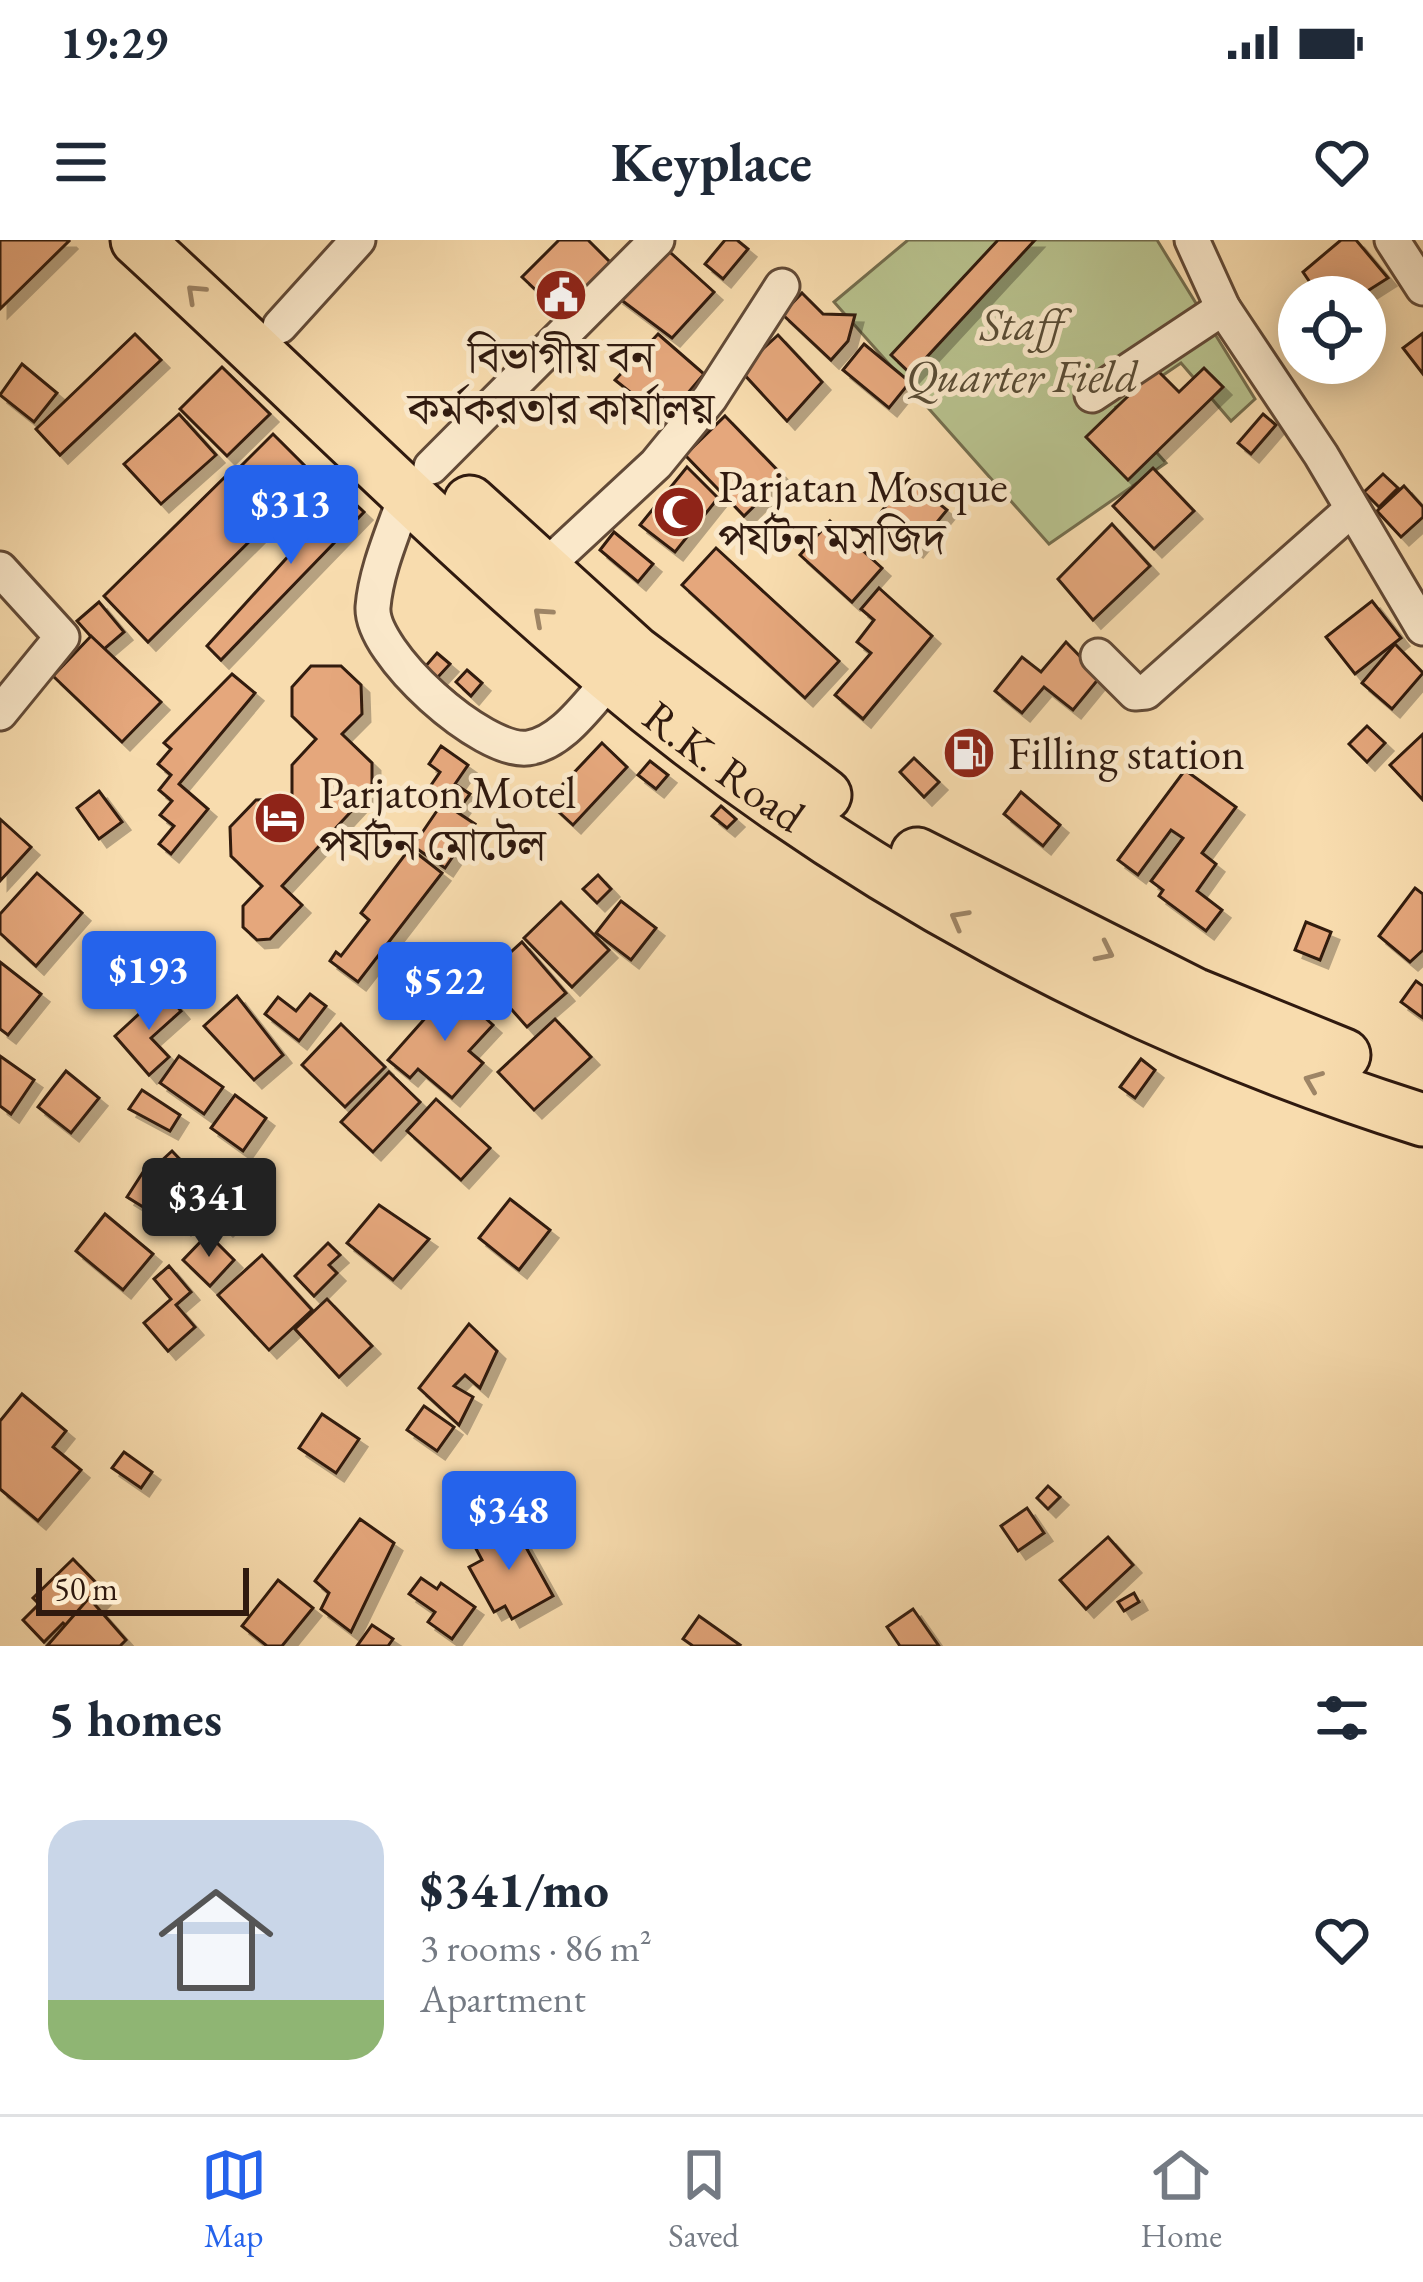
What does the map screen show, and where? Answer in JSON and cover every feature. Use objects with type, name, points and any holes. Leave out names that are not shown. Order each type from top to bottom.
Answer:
[{"type":"highway","name":"R.K. Road","points":[[137,240],[419,479],[543,569],[635,652],[929,863],[1194,994],[1423,1084]]},
{"type":"highway","name":"R.K. Road","points":[[188,240],[280,326],[419,479],[612,678],[798,818],[1000,942],[1179,1027],[1423,1120]]},
{"type":"street","points":[[280,326],[358,240]]},
{"type":"street","points":[[612,678],[556,737],[528,748],[497,744],[470,729],[388,651],[372,611],[419,479],[657,240]]},
{"type":"street","points":[[1192,240],[1223,308],[1423,628]]},
{"type":"street","points":[[1392,240],[1423,288]]},
{"type":"street","points":[[543,569],[656,464],[710,398],[782,286]]},
{"type":"street","points":[[1092,395],[1223,308]]},
{"type":"street","points":[[1097,656],[1135,693],[1147,692],[1352,510]]},
{"type":"street","points":[[0,569],[62,638],[0,713]]},
{"type":"green space","name":"Staff Quarter Field","points":[[908,240],[1157,240],[1255,399],[1231,421],[1181,363],[1116,407],[1166,463],[1049,544],[834,302]]},
{"type":"building","points":[[0,240],[68,240],[69,241],[0,309]]},
{"type":"building","name":"বিভাগীয় বন কর্মকরতার কার্যালয়","points":[[559,240],[588,240],[611,263],[561,314],[522,277]]},
{"type":"building","points":[[725,240],[737,240],[748,249],[723,279],[705,264]]},
{"type":"building","points":[[998,240],[1035,240],[911,374],[891,355]]},
{"type":"building","points":[[1341,240],[1356,240],[1388,278],[1306,276],[1303,272]]},
{"type":"building","points":[[662,245],[714,292],[672,338],[616,296]]},
{"type":"building","points":[[802,293],[823,314],[855,315],[848,341],[831,360],[782,314]]},
{"type":"building","points":[[1423,333],[1423,374],[1403,348]]},
{"type":"building","points":[[135,334],[161,360],[60,455],[36,429]]},
{"type":"building","points":[[658,334],[704,374],[665,420],[615,380]]},
{"type":"building","points":[[778,335],[822,382],[787,421],[740,370]]},
{"type":"building","points":[[864,344],[910,382],[889,408],[843,370]]},
{"type":"building","points":[[22,364],[57,393],[34,422],[0,395]]},
{"type":"building","points":[[222,367],[270,414],[227,456],[180,409]]},
{"type":"building","points":[[1204,368],[1223,387],[1128,480],[1086,437],[1156,369],[1179,392]]},
{"type":"building","points":[[179,414],[216,455],[161,504],[124,464]]},
{"type":"building","points":[[1263,414],[1276,425],[1251,454],[1238,443]]},
{"type":"building","points":[[725,416],[784,477],[744,516],[685,455]]},
{"type":"building","points":[[273,434],[314,475],[282,507],[241,466]]},
{"type":"building","name":"Parjatan Mosque পর্যটন মসজিদ","points":[[687,467],[718,498],[675,552],[640,525]]},
{"type":"building","points":[[1153,468],[1194,511],[1154,549],[1113,506]]},
{"type":"building","points":[[233,469],[260,495],[247,508],[265,526],[148,642],[104,596]]},
{"type":"building","points":[[1383,474],[1398,488],[1379,507],[1364,492]]},
{"type":"building","points":[[908,479],[947,510],[915,549],[876,518]]},
{"type":"building","points":[[334,484],[364,512],[221,660],[207,646],[321,520],[310,510]]},
{"type":"building","points":[[1404,486],[1423,507],[1423,517],[1401,537],[1377,511]]},
{"type":"building","points":[[830,521],[882,568],[852,602],[800,555]]},
{"type":"building","points":[[1112,524],[1150,566],[1093,620],[1058,579]]},
{"type":"building","points":[[614,532],[653,564],[638,582],[600,550]]},
{"type":"building","points":[[716,548],[839,661],[805,698],[682,585]]},
{"type":"building","points":[[879,588],[932,636],[863,719],[835,695],[871,653],[857,642],[874,620],[861,609]]},
{"type":"building","points":[[1372,601],[1401,638],[1355,674],[1326,637]]},
{"type":"building","points":[[99,602],[124,632],[103,650],[77,621]]},
{"type":"building","points":[[91,636],[161,702],[122,742],[53,676]]},
{"type":"building","points":[[1066,642],[1100,677],[1073,710],[1044,687],[1022,713],[995,691],[1022,657],[1041,672]]},
{"type":"building","points":[[1395,644],[1423,673],[1392,709],[1362,683]]},
{"type":"building","points":[[437,653],[450,664],[437,678],[469,705],[411,683]]},
{"type":"building","points":[[311,666],[341,666],[361,685],[362,714],[342,734],[372,763],[372,789],[282,886],[302,905],[270,939],[257,940],[243,927],[243,906],[262,886],[231,856],[230,827],[256,800],[292,799],[292,765],[316,739],[292,716],[292,687]]},
{"type":"building","points":[[467,670],[482,683],[471,696],[456,682]]},
{"type":"building","points":[[232,674],[255,693],[179,784],[208,809],[171,854],[159,844],[174,826],[160,815],[172,801],[159,790],[171,775],[158,764],[171,749],[164,743]]},
{"type":"building","points":[[1367,726],[1385,743],[1367,762],[1349,744]]},
{"type":"building","points":[[1423,734],[1423,800],[1390,765]]},
{"type":"building","points":[[602,743],[627,767],[573,825],[547,801]]},
{"type":"building","points":[[441,746],[468,765],[455,784],[470,794],[457,812],[475,824],[445,868],[413,846],[445,799],[429,788],[440,772],[429,764]]},
{"type":"building","points":[[914,758],[939,782],[924,797],[900,772]]},
{"type":"building","points":[[650,761],[668,775],[656,789],[638,775]]},
{"type":"building","points":[[1185,770],[1236,807],[1202,853],[1216,864],[1197,891],[1222,910],[1206,931],[1159,896],[1163,890],[1151,881],[1183,838],[1171,830],[1138,875],[1118,860]]},
{"type":"building","points":[[99,791],[122,822],[99,839],[77,808]]},
{"type":"building","points":[[1021,792],[1060,825],[1043,846],[1004,814]]},
{"type":"building","points":[[721,806],[736,819],[727,828],[712,816]]},
{"type":"building","points":[[0,819],[31,847],[0,881]]},
{"type":"building","points":[[410,848],[442,873],[358,982],[330,961],[336,952],[341,956],[369,920],[361,913]]},
{"type":"building","points":[[37,873],[82,913],[36,966],[0,933],[0,914]]},
{"type":"building","points":[[598,875],[611,889],[597,903],[583,889]]},
{"type":"building","points":[[1415,888],[1423,894],[1423,950],[1410,962],[1379,936]]},
{"type":"building","points":[[621,901],[656,928],[631,960],[596,933]]},
{"type":"building","points":[[561,902],[609,950],[572,987],[524,938]]},
{"type":"building","points":[[1306,922],[1331,932],[1320,960],[1295,950]]},
{"type":"building","points":[[522,942],[566,993],[527,1027],[483,977]]},
{"type":"building","points":[[0,962],[41,994],[8,1035],[0,1029]]},
{"type":"building","points":[[1416,981],[1423,986],[1423,1018],[1401,1002]]},
{"type":"building","points":[[452,988],[493,1025],[469,1051],[483,1063],[452,1098],[418,1069],[410,1078],[388,1060]]},
{"type":"building","points":[[164,991],[181,1011],[151,1038],[169,1057],[149,1075],[115,1036]]},
{"type":"building","points":[[310,994],[326,1006],[299,1041],[265,1014],[278,997],[296,1011]]},
{"type":"building","points":[[237,996],[283,1055],[254,1080],[204,1026]]},
{"type":"building","points":[[555,1019],[591,1057],[534,1110],[498,1072]]},
{"type":"building","points":[[341,1024],[385,1067],[345,1107],[302,1065]]},
{"type":"building","points":[[0,1056],[34,1080],[11,1114],[0,1106]]},
{"type":"building","points":[[179,1056],[223,1087],[204,1114],[160,1083]]},
{"type":"building","points":[[1141,1059],[1155,1070],[1135,1098],[1120,1087]]},
{"type":"building","points":[[66,1071],[99,1098],[71,1133],[38,1107]]},
{"type":"building","points":[[389,1072],[420,1102],[373,1152],[341,1122]]},
{"type":"building","points":[[142,1090],[180,1115],[170,1131],[129,1109]]},
{"type":"building","points":[[235,1095],[266,1118],[243,1151],[211,1128]]},
{"type":"building","points":[[436,1099],[490,1148],[461,1180],[407,1131]]},
{"type":"building","points":[[172,1151],[192,1172],[179,1185],[159,1163]]},
{"type":"building","points":[[145,1169],[166,1183],[148,1210],[127,1197]]},
{"type":"building","points":[[244,1173],[265,1191],[225,1228],[209,1214]]},
{"type":"building","points":[[213,1183],[221,1193],[183,1227],[174,1218]]},
{"type":"building","points":[[510,1199],[550,1230],[519,1270],[479,1238]]},
{"type":"building","points":[[379,1205],[429,1239],[393,1280],[347,1243]]},
{"type":"building","points":[[105,1214],[153,1254],[123,1290],[76,1251]]},
{"type":"building","points":[[208,1234],[234,1260],[210,1286],[183,1260]]},
{"type":"building","points":[[328,1243],[340,1255],[329,1265],[337,1273],[314,1296],[295,1276]]},
{"type":"building","points":[[262,1255],[312,1310],[269,1350],[218,1295]]},
{"type":"building","points":[[169,1266],[191,1292],[176,1305],[195,1327],[168,1351],[144,1323],[171,1299],[154,1279]]},
{"type":"building","points":[[327,1299],[372,1346],[339,1377],[295,1329]]},
{"type":"building","points":[[469,1324],[497,1351],[480,1388],[465,1375],[454,1386],[473,1397],[459,1425],[419,1388]]},
{"type":"building","points":[[22,1394],[66,1431],[53,1447],[81,1470],[38,1521],[0,1489],[0,1421]]},
{"type":"building","points":[[424,1406],[454,1427],[437,1451],[407,1430]]},
{"type":"building","points":[[322,1414],[359,1439],[336,1473],[299,1448]]},
{"type":"building","points":[[124,1452],[152,1472],[141,1488],[112,1468]]},
{"type":"building","points":[[1048,1486],[1060,1497],[1048,1509],[1037,1498]]},
{"type":"building","points":[[1027,1508],[1044,1533],[1018,1551],[1001,1526]]},
{"type":"building","points":[[360,1519],[394,1543],[351,1632],[321,1609],[329,1593],[315,1581]]},
{"type":"building","points":[[512,1522],[553,1596],[512,1619],[505,1606],[494,1612],[469,1567],[482,1560],[473,1543]]},
{"type":"building","points":[[1108,1537],[1133,1565],[1086,1609],[1060,1580]]},
{"type":"building","points":[[73,1559],[106,1593],[70,1629],[63,1623],[44,1642],[23,1620],[39,1604],[33,1598]]},
{"type":"building","points":[[421,1578],[437,1589],[441,1583],[475,1607],[452,1639],[428,1622],[435,1612],[409,1594]]},
{"type":"building","points":[[278,1580],[313,1608],[282,1646],[267,1646],[242,1626]]},
{"type":"building","points":[[1134,1593],[1139,1602],[1124,1611],[1118,1602]]},
{"type":"building","points":[[89,1598],[126,1640],[120,1646],[47,1646]]},
{"type":"building","points":[[913,1609],[939,1646],[900,1646],[887,1627]]},
{"type":"building","points":[[699,1616],[740,1645],[693,1646],[683,1639]]},
{"type":"building","points":[[372,1625],[393,1639],[388,1646],[357,1646]]},
{"type":"place","name":"বিভাগীয় বন কর্মকরতার কার্যালয়","points":[[561,295]]},
{"type":"place","name":"Parjatan Mosque পর্যটন মসজিদ","points":[[679,512]]},
{"type":"place","name":"Filling station","points":[[969,753]]},
{"type":"place","name":"Parjaton Motel পর্যটন মোটেল","points":[[280,818]]}]
